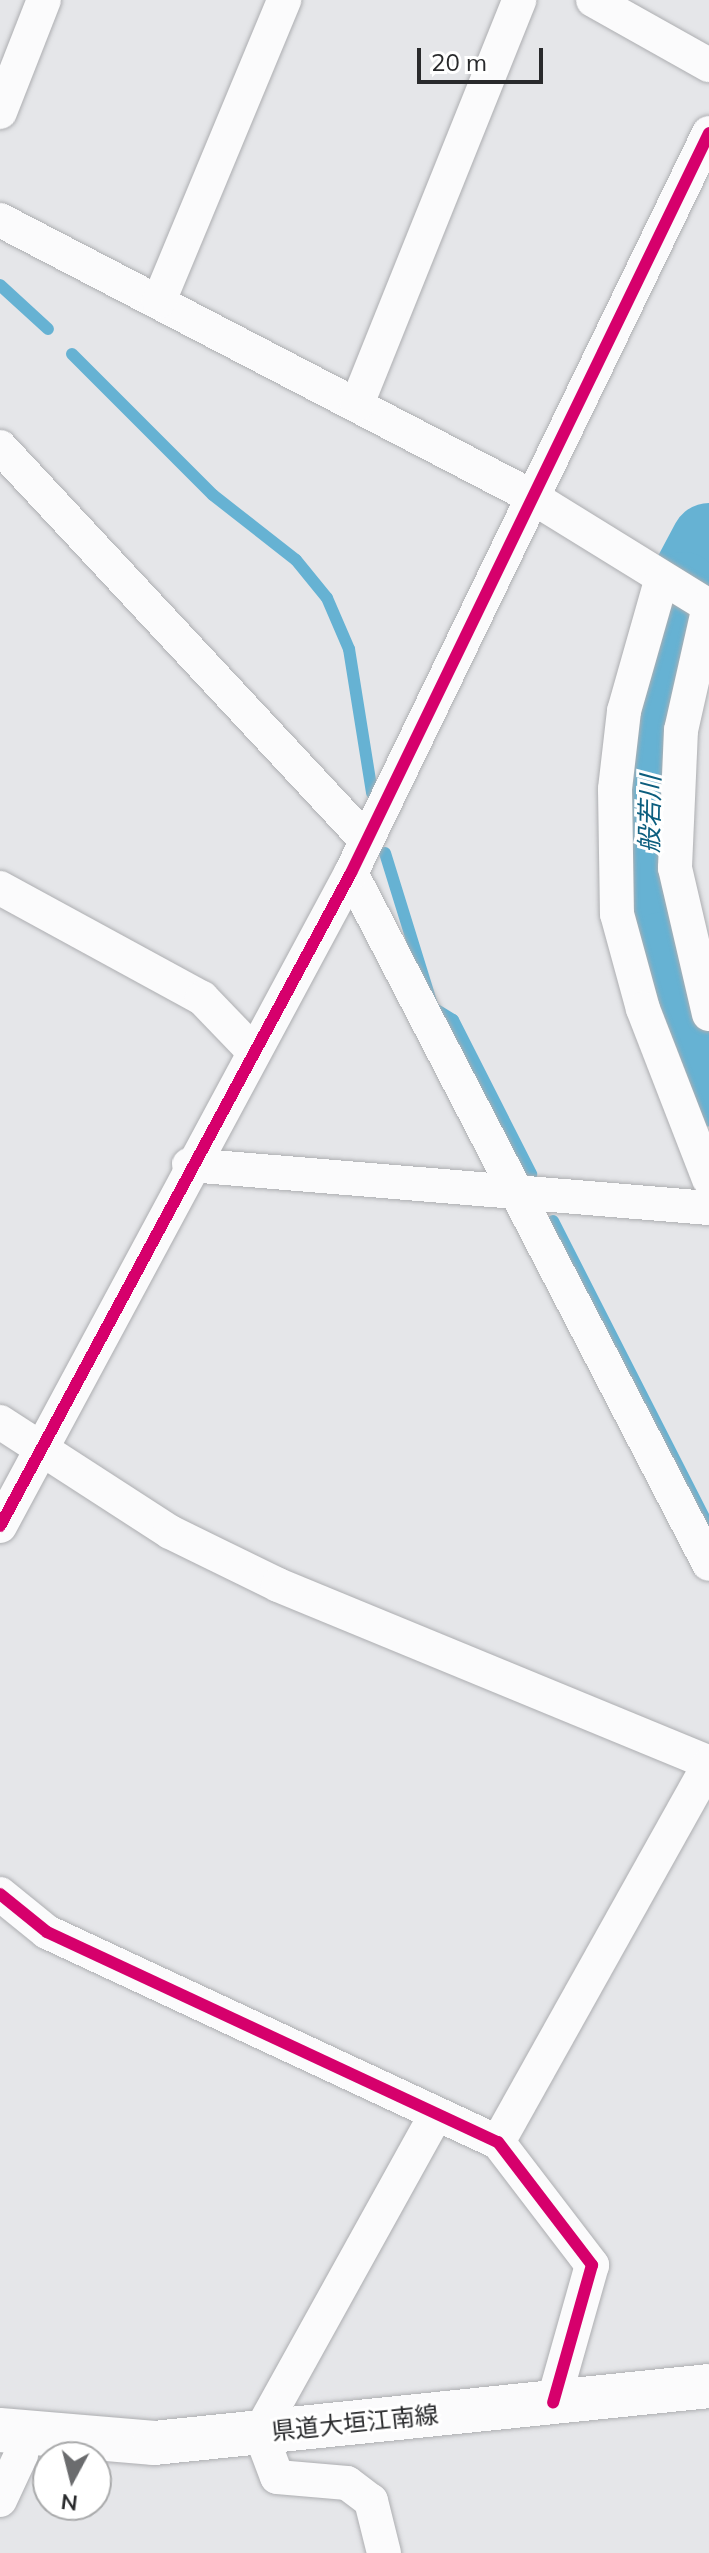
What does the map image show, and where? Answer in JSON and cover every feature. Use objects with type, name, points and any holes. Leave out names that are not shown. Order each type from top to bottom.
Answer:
[{"type":"main road","name":"県道大垣江南線","points":[[11,2442],[154,2443],[709,2386]]},
{"type":"street","points":[[0,112],[44,0]]},
{"type":"street","points":[[159,301],[284,0]]},
{"type":"street","points":[[357,404],[519,0]]},
{"type":"street","points":[[593,0],[709,65]]},
{"type":"street","points":[[0,1526],[189,1165],[351,873],[467,643],[529,495],[709,133]]},
{"type":"street","points":[[0,220],[529,495],[664,583],[706,604],[681,730],[675,868],[709,1014]]},
{"type":"street","points":[[0,447],[366,840]]},
{"type":"street","points":[[664,583],[624,711],[615,789],[617,914],[643,1009],[709,1179]]},
{"type":"street","points":[[351,873],[709,1564]]},
{"type":"street","points":[[0,888],[202,998],[253,1051]]},
{"type":"street","points":[[189,1165],[709,1208]]},
{"type":"street","points":[[0,1422],[43,1443],[170,1532],[278,1585],[709,1764],[498,2142]]},
{"type":"street","points":[[0,1894],[47,1932],[498,2142],[592,2265],[553,2403]]},
{"type":"street","points":[[384,2553],[371,2501],[347,2483],[277,2477],[260,2432],[436,2114]]},
{"type":"street","points":[[0,2500],[11,2442]]},
{"type":"waterway","points":[[0,285],[48,329]]},
{"type":"waterway","points":[[72,354],[213,495],[296,560],[327,598],[349,649],[372,793]]},
{"type":"waterway","name":"般若川","points":[[709,541],[683,590],[653,734],[646,828],[663,950],[709,1089]]},
{"type":"waterway","points":[[385,853],[433,1008],[453,1020],[531,1174]]},
{"type":"waterway","points":[[553,1221],[709,1527]]},
{"type":"cycle path","points":[[0,1526],[351,873],[709,133]]},
{"type":"cycle path","points":[[0,1894],[47,1932],[498,2142],[592,2265],[553,2403]]}]
